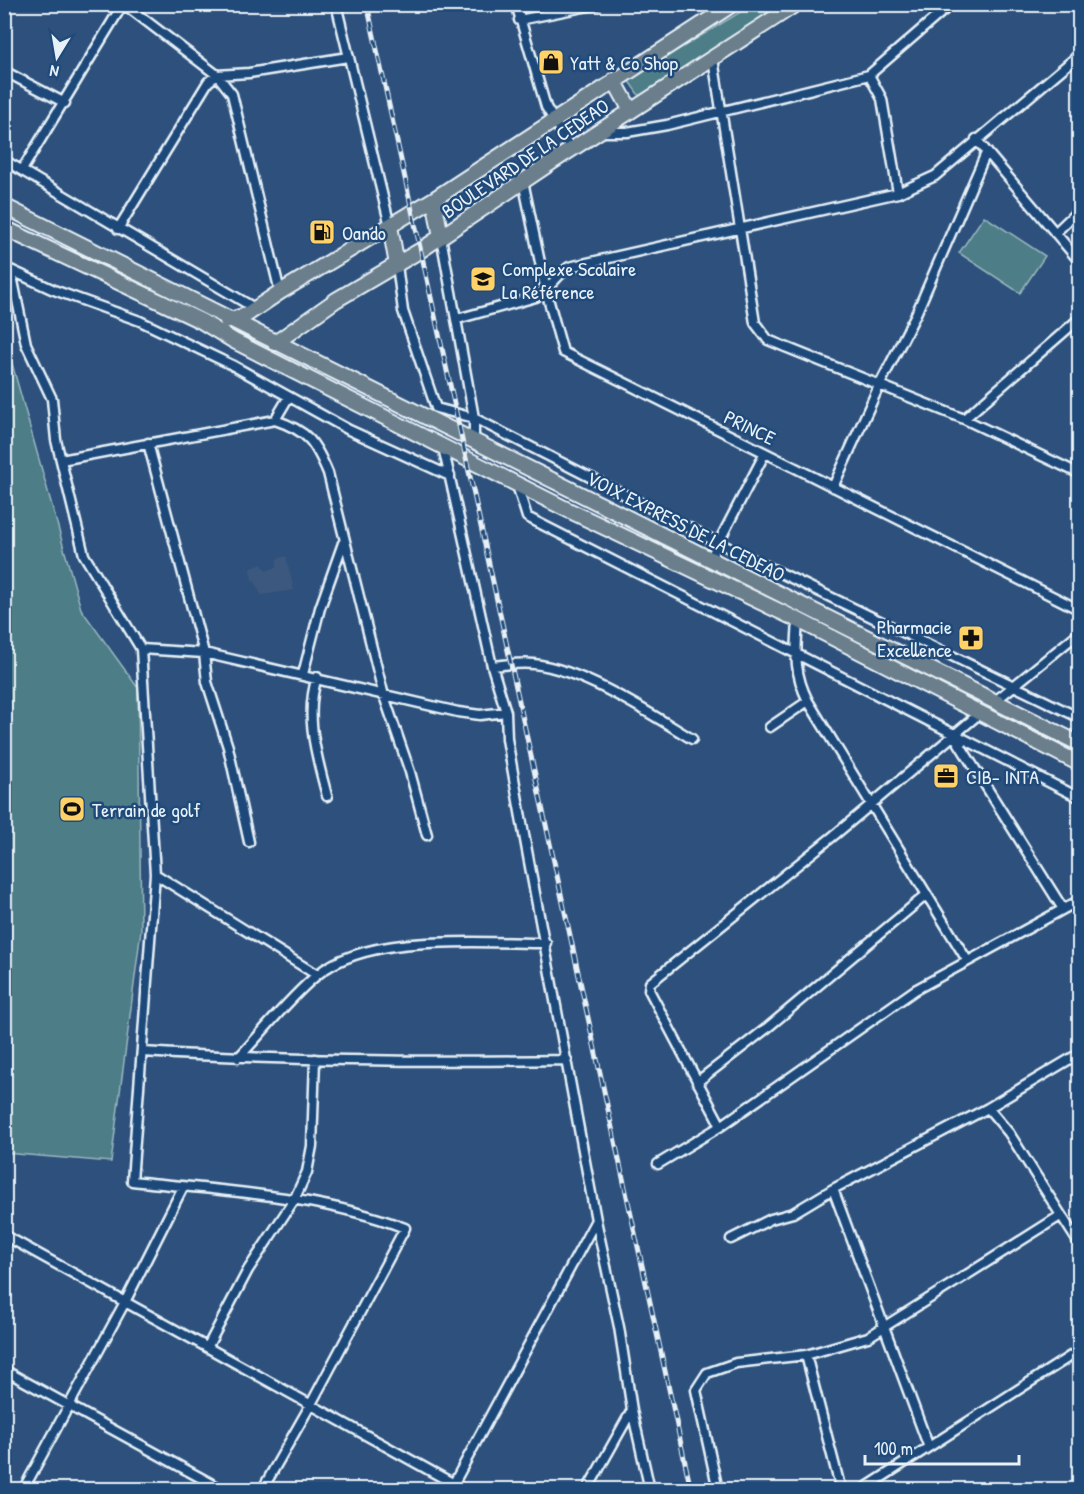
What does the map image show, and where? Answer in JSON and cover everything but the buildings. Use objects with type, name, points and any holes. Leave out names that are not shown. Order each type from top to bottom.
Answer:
[{"type":"main road","name":"BOULEVARD DE LA CEDEAO","points":[[232,321],[256,309],[280,292],[434,199],[733,4]]},
{"type":"main road","name":"BOULEVARD DE LA CEDEAO","points":[[275,343],[336,300],[398,265],[571,149],[796,4]]},
{"type":"main road","points":[[614,80],[631,111]]},
{"type":"main road","points":[[434,199],[441,237]]},
{"type":"main road","name":"VOIX EXPRESS DE LA CEDEAO","points":[[4,206],[173,288],[275,343],[1080,744]]},
{"type":"main road","points":[[390,226],[398,265]]},
{"type":"main road","points":[[4,228],[201,321],[234,341],[517,484],[798,620],[1080,764]]},
{"type":"main road","points":[[201,321],[232,321]]},
{"type":"main road","points":[[234,341],[257,339],[275,343]]},
{"type":"street","points":[[22,170],[124,4],[217,75],[232,94],[280,292]]},
{"type":"street","points":[[336,4],[390,226]]},
{"type":"street","points":[[516,4],[519,20],[553,120],[571,149]]},
{"type":"street","points":[[519,20],[599,4]]},
{"type":"street","points":[[598,132],[627,132],[722,113],[869,75],[951,4]]},
{"type":"street","points":[[457,319],[536,297],[546,291],[552,280],[569,267],[898,193],[935,176],[1080,54]]},
{"type":"street","points":[[118,229],[200,90],[217,75],[249,73],[348,57]]},
{"type":"street","points":[[713,58],[755,322],[759,332],[768,340],[964,419],[1080,474]]},
{"type":"street","points":[[4,71],[65,103]]},
{"type":"street","points":[[869,75],[882,99],[898,193]]},
{"type":"street","points":[[976,140],[1080,262]]},
{"type":"street","points":[[833,487],[879,386],[916,314],[986,153]]},
{"type":"street","points":[[4,160],[256,309]]},
{"type":"street","name":"PRINCE","points":[[523,181],[546,291],[563,352],[1080,609]]},
{"type":"street","points":[[1055,233],[1080,209]]},
{"type":"street","points":[[441,237],[474,418],[474,442]]},
{"type":"street","points":[[398,265],[403,311],[436,408],[474,418],[719,543],[1080,718]]},
{"type":"street","points":[[8,269],[54,290],[140,321],[232,365],[349,430],[450,476]]},
{"type":"street","points":[[8,269],[26,344],[52,399],[61,460],[84,555],[141,649],[154,874],[132,1181],[294,1200],[374,1217],[405,1228],[312,1404],[262,1490]]},
{"type":"street","points":[[964,419],[1080,318]]},
{"type":"street","points":[[276,420],[288,398]]},
{"type":"street","points":[[61,460],[276,420],[304,433],[315,443],[328,473],[343,542],[384,696],[410,772],[427,835]]},
{"type":"street","points":[[148,443],[204,653],[207,682],[228,747],[249,842]]},
{"type":"street","points":[[443,446],[492,666],[506,712],[507,739],[596,1220],[619,1327],[632,1410],[650,1490]]},
{"type":"street","points":[[710,560],[765,453]]},
{"type":"street","points":[[517,484],[527,517],[954,736],[1080,798]]},
{"type":"street","points":[[303,674],[320,608],[343,542]]},
{"type":"street","points":[[798,620],[796,655],[799,683],[925,896],[967,960]]},
{"type":"street","points":[[994,702],[1080,632]]},
{"type":"street","points":[[141,649],[204,653],[317,677],[384,696],[480,715],[506,712]]},
{"type":"street","points":[[492,666],[534,664],[571,675],[631,703],[692,740]]},
{"type":"street","points":[[317,677],[311,694],[313,737],[327,796]]},
{"type":"street","points":[[770,727],[808,701]]},
{"type":"street","points":[[721,1126],[649,990],[650,983],[979,714]]},
{"type":"street","points":[[954,736],[1063,909]]},
{"type":"street","points":[[154,874],[317,975]]},
{"type":"street","points":[[697,1082],[767,1028],[925,896]]},
{"type":"street","points":[[658,1164],[721,1126],[880,1012],[967,960],[1080,900]]},
{"type":"street","points":[[238,1058],[317,975],[352,954],[373,948],[546,943]]},
{"type":"street","points":[[143,1052],[238,1058],[381,1062],[567,1060]]},
{"type":"street","points":[[731,1239],[771,1219],[793,1213],[833,1189],[988,1108],[1080,1053]]},
{"type":"street","points":[[208,1346],[258,1254],[294,1200],[307,1172],[312,1146],[315,1059]]},
{"type":"street","points":[[988,1108],[1009,1133],[1080,1245]]},
{"type":"street","points":[[23,1489],[125,1302],[183,1187]]},
{"type":"street","points":[[833,1189],[928,1445]]},
{"type":"street","points":[[718,1490],[696,1390],[700,1380],[707,1372],[724,1365],[806,1355],[854,1342],[886,1328],[1060,1216]]},
{"type":"street","points":[[454,1483],[596,1220]]},
{"type":"street","points":[[4,1235],[465,1490]]},
{"type":"street","points":[[862,1490],[928,1445],[1080,1350]]},
{"type":"street","points":[[806,1355],[841,1490]]},
{"type":"street","points":[[4,1370],[69,1403],[223,1490]]},
{"type":"street","points":[[587,1490],[632,1410]]},
{"type":"shaded area","points":[[286,556],[294,590],[261,595],[255,581],[252,580],[250,569],[262,564],[266,571],[277,567],[277,559]]},
{"type":"green space","points":[[752,5],[782,5],[640,97],[628,80]]},
{"type":"green space","points":[[984,216],[1045,256],[1020,293],[959,253]]},
{"type":"green space","name":"Terrain de golf","points":[[4,335],[81,609],[138,688],[141,930],[111,1162],[5,1153]]},
{"type":"railway","points":[[367,4],[691,1490]]},
{"type":"place","name":"Yatt & Co Shop","points":[[551,62]]},
{"type":"place","name":"Oando","points":[[322,232]]},
{"type":"place","name":"Complexe Scolaire La Référence","points":[[483,279]]},
{"type":"place","name":"Pharmacie Excellence","points":[[971,638]]},
{"type":"place","name":"CIB- INTA","points":[[946,776]]},
{"type":"place","name":"Terrain de golf","points":[[72,809]]}]
